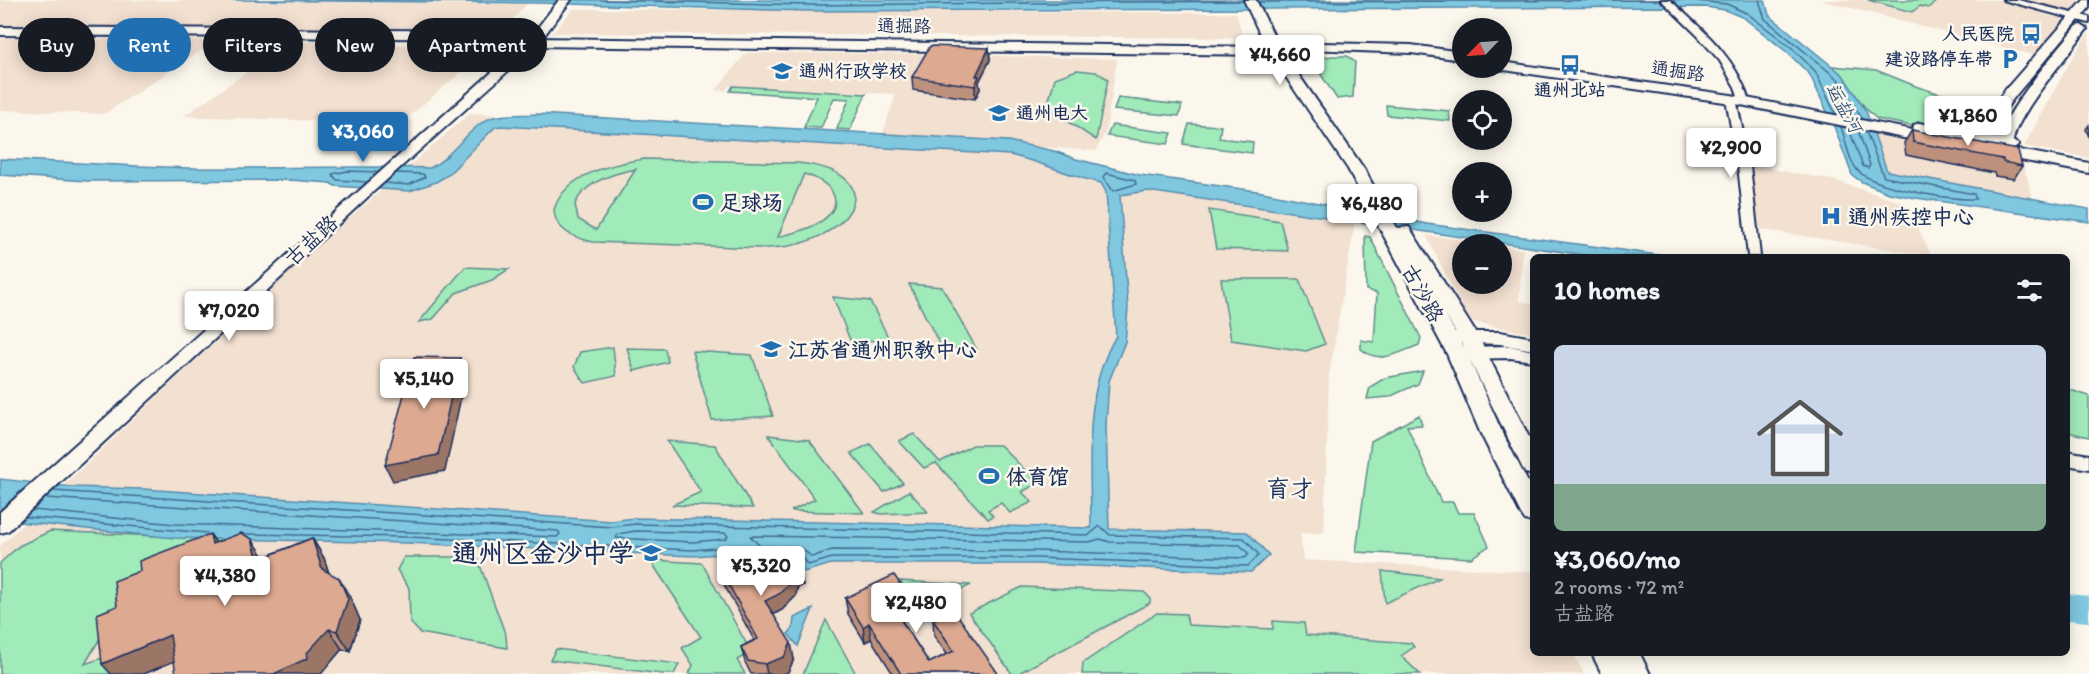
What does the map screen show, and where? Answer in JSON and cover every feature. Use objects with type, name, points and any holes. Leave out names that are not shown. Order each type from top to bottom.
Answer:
[{"type":"main road","name":"古沙路","points":[[1250,0],[1263,14],[1279,48],[1362,163],[1463,346],[1491,432],[1530,508]]},
{"type":"main road","name":"古沙路","points":[[1263,0],[1263,14]]},
{"type":"main road","name":"通掘路","points":[[0,30],[407,36]]},
{"type":"main road","name":"通掘路","points":[[0,35],[407,37]]},
{"type":"main road","name":"通掘路","points":[[547,38],[1279,48]]},
{"type":"main road","points":[[1279,48],[1411,49],[1452,55]]},
{"type":"main road","points":[[1279,48],[1416,56],[1452,61]]},
{"type":"main road","name":"通掘路","points":[[1512,62],[1739,98],[1978,143]]},
{"type":"main road","name":"通掘路","points":[[1512,67],[1739,98]]},
{"type":"main road","points":[[1978,143],[2089,168]]},
{"type":"main road","points":[[2002,148],[2089,160]]},
{"type":"main road","points":[[1463,346],[1530,462]]},
{"type":"main road","points":[[1606,656],[1614,674]]},
{"type":"main road","points":[[1628,656],[1637,674]]},
{"type":"street","points":[[1665,0],[1702,34],[1729,69],[1739,98],[1754,254]]},
{"type":"street","points":[[2007,0],[2085,19]]},
{"type":"street","points":[[2002,148],[2014,117],[2085,19],[2089,2]]},
{"type":"street","name":"古盐路","points":[[544,18],[555,4]]},
{"type":"street","points":[[1978,143],[2024,76],[2085,19]]},
{"type":"street","name":"古盐路","points":[[0,525],[56,468],[491,72]]},
{"type":"street","points":[[1463,346],[1500,338],[1530,343]]},
{"type":"street","points":[[1463,346],[1530,355]]},
{"type":"street","points":[[2070,446],[2089,449]]},
{"type":"street","points":[[2070,459],[2089,462]]},
{"type":"street","name":"古盐路","points":[[0,511],[56,468]]},
{"type":"shaded area","points":[[0,0],[527,4],[514,18],[407,18],[407,30],[395,30],[395,18],[315,18],[315,30],[303,29],[303,18],[203,18],[203,29],[191,29],[191,18],[107,18],[107,28],[95,28],[95,18],[18,18],[18,27],[0,27]]},
{"type":"shaded area","points":[[1820,0],[2089,0],[2089,1],[2040,57]]},
{"type":"shaded area","points":[[573,9],[1236,13],[1243,38],[553,33]]},
{"type":"shaded area","points":[[2089,32],[2089,158],[2024,146],[2071,60]]},
{"type":"shaded area","points":[[0,38],[18,38],[18,72],[95,72],[95,39],[107,39],[107,72],[168,72],[104,114],[0,110]]},
{"type":"shaded area","points":[[191,40],[203,40],[203,49],[191,57]]},
{"type":"shaded area","points":[[303,41],[315,42],[315,72],[395,72],[395,44],[407,44],[407,72],[461,72],[400,124],[184,116],[247,72],[303,72]]},
{"type":"shaded area","name":"通州电大","points":[[746,53],[923,54],[1117,59],[1106,131],[1096,151],[882,136],[896,94],[729,86],[725,91],[716,90]]},
{"type":"shaded area","points":[[470,113],[877,139],[1014,151],[1355,221],[1329,376],[1324,533],[1300,533],[1303,560],[1530,572],[1530,656],[1575,656],[1584,674],[0,674],[0,546],[305,257]]},
{"type":"shaded area","points":[[1872,131],[2022,160],[2033,199],[1887,171]]},
{"type":"shaded area","name":"通州疾控中心","points":[[1743,164],[1833,180],[1906,204],[1931,254],[1919,254],[1751,228]]},
{"type":"shaded area","points":[[1426,235],[1452,239],[1452,288]]},
{"type":"shaded area","points":[[1512,247],[1523,249],[1519,301],[1530,303],[1530,333],[1468,321],[1455,294],[1512,294]]},
{"type":"green space","points":[[1868,0],[1936,2],[1928,8],[1920,6],[1912,12]]},
{"type":"green space","points":[[1347,56],[1355,62],[1353,97],[1337,99],[1314,64],[1318,59]]},
{"type":"green space","points":[[1832,66],[1876,70],[1918,87],[1995,111],[1976,139],[1877,119]]},
{"type":"green space","points":[[1077,70],[1096,72],[1108,79],[1096,140],[1052,111],[1048,103],[1055,78]]},
{"type":"green space","points":[[733,86],[866,94],[850,130],[837,129],[849,99],[834,98],[821,128],[804,127],[817,97],[730,91]]},
{"type":"green space","points":[[1118,98],[1182,105],[1179,116],[1114,110]]},
{"type":"green space","points":[[1386,105],[1449,111],[1450,121],[1387,115]]},
{"type":"green space","points":[[1189,124],[1221,126],[1219,138],[1253,142],[1252,153],[1183,144]]},
{"type":"green space","points":[[1112,125],[1172,133],[1168,144],[1107,136]]},
{"type":"green space","points":[[644,159],[798,163],[826,169],[844,178],[853,190],[853,203],[846,216],[832,229],[813,239],[779,247],[593,242],[573,236],[562,228],[555,217],[554,210],[559,198],[568,188],[578,179],[591,173]],"holes":[[[636,169],[596,230],[578,219],[575,204],[586,189],[601,179]],[[804,174],[824,183],[834,196],[835,203],[826,218],[815,225],[778,237]]]},
{"type":"green space","points":[[1209,210],[1280,221],[1288,251],[1216,249]]},
{"type":"green space","points":[[1365,236],[1370,237],[1421,338],[1419,345],[1389,356],[1375,356],[1361,349],[1361,340],[1374,342],[1377,293],[1366,290]]},
{"type":"green space","points":[[465,267],[509,269],[492,280],[456,293],[433,319],[419,322]]},
{"type":"green space","points":[[1221,279],[1299,279],[1325,344],[1306,351],[1231,340]]},
{"type":"green space","points":[[909,284],[942,287],[977,350],[941,347]]},
{"type":"green space","points":[[833,297],[870,301],[890,341],[850,340]]},
{"type":"green space","points":[[613,347],[616,376],[585,383],[574,367],[580,352]]},
{"type":"green space","points":[[627,348],[665,349],[668,362],[634,371]]},
{"type":"green space","points":[[692,351],[752,355],[773,416],[712,420]]},
{"type":"green space","points":[[1423,371],[1418,384],[1389,397],[1367,399],[1370,387],[1385,378]]},
{"type":"green space","points":[[2070,390],[2089,396],[2089,437],[2070,433]]},
{"type":"green space","points":[[1419,415],[1422,425],[1407,426],[1441,502],[1453,502],[1458,513],[1474,513],[1489,546],[1471,558],[1356,552],[1371,441]]},
{"type":"green space","name":"体育馆","points":[[914,434],[940,462],[973,445],[1000,445],[1038,483],[1022,492],[1032,502],[1010,513],[1001,503],[988,510],[993,516],[988,519],[936,463],[924,468],[899,441]]},
{"type":"green space","points":[[768,435],[809,440],[864,513],[791,511],[815,499]]},
{"type":"green space","points":[[667,441],[715,445],[753,508],[672,505],[701,492]]},
{"type":"green space","points":[[870,444],[903,483],[884,492],[851,453]]},
{"type":"green space","points":[[909,491],[928,512],[881,514],[874,512]]},
{"type":"green space","points":[[50,531],[241,540],[117,609],[85,664],[114,654],[114,674],[0,674],[0,563],[19,546]]},
{"type":"green space","points":[[404,557],[477,557],[506,636],[507,648],[420,633],[410,622],[409,588],[397,570]]},
{"type":"green space","points":[[650,560],[702,563],[751,652],[737,660],[745,674],[689,674],[693,665],[682,648],[701,637]]},
{"type":"green space","points":[[1382,571],[1440,578],[1385,603]]},
{"type":"green space","points":[[900,581],[971,585],[918,609]]},
{"type":"green space","points":[[1022,587],[1144,592],[1150,598],[1150,603],[1017,674],[1012,674],[969,613]]},
{"type":"green space","points":[[1157,613],[1186,614],[1188,625],[1273,629],[1273,621],[1304,623],[1306,635],[1411,643],[1414,647],[1401,656],[1420,674],[1082,674],[1083,663]]},
{"type":"green space","points":[[826,620],[856,674],[803,674]]},
{"type":"green space","points":[[556,649],[679,664],[674,674],[662,674],[550,660]]},
{"type":"water","name":"运盐河","points":[[224,0],[1765,0],[1769,15],[1843,75],[1866,111],[1887,171],[2089,209],[2089,222],[1916,198],[1889,193],[1862,182],[1852,175],[1835,129],[1810,75],[1788,53],[1744,18],[1725,10],[1706,7],[809,11],[537,3]]},
{"type":"water","points":[[537,114],[1008,141],[1140,175],[1257,191],[1427,224],[1502,234],[1452,236],[1147,191],[1120,195],[1128,308],[1125,342],[1109,381],[1106,425],[1109,529],[1247,532],[1269,555],[1251,572],[1036,564],[831,564],[804,572],[795,560],[754,560],[747,552],[693,556],[407,543],[174,538],[0,520],[0,479],[72,487],[143,489],[612,521],[634,518],[1091,528],[1090,454],[1093,405],[1105,358],[1116,336],[1106,192],[1101,183],[1010,155],[501,126],[495,127],[448,175],[410,191],[335,186],[330,183],[290,180],[87,181],[0,175],[0,159],[188,168],[430,168],[478,126],[486,120],[499,116]]},
{"type":"water","points":[[1512,235],[1651,254],[1577,254],[1512,244]]},
{"type":"water","points":[[813,609],[798,646],[788,634],[793,628],[794,618]]},
{"type":"building","points":[[930,46],[989,48],[976,76],[979,76],[975,86],[912,77]]},
{"type":"building","points":[[1912,130],[2018,150],[2022,166],[2003,162],[2003,159],[1913,142]]},
{"type":"building","points":[[414,357],[460,358],[438,455],[385,465]]},
{"type":"building","points":[[241,533],[252,539],[258,560],[312,538],[322,569],[339,578],[348,599],[337,631],[329,629],[307,653],[308,658],[274,674],[176,674],[170,635],[102,664],[97,614],[117,606],[114,581],[140,571],[139,561],[210,534],[212,544]]},
{"type":"building","points":[[787,546],[800,570],[793,572],[793,580],[779,594],[765,601],[791,643],[784,657],[765,664],[748,661],[741,647],[758,639],[717,563],[742,552]]},
{"type":"building","points":[[894,575],[911,600],[893,608],[929,663],[954,651],[933,620],[954,610],[997,672],[993,674],[901,674],[869,623],[863,627],[845,598]]},
{"type":"waterway","points":[[2070,607],[2089,609]]},
{"type":"place","name":"人民医院","points":[[2031,34]]},
{"type":"place","name":"建设路停车带","points":[[2010,59]]},
{"type":"place","name":"通州北站","points":[[1570,65]]},
{"type":"place","name":"通州行政学校","points":[[782,71]]},
{"type":"place","name":"通州电大","points":[[999,113]]},
{"type":"place","name":"足球场","points":[[703,202]]},
{"type":"place","name":"通州疾控中心","points":[[1831,216]]},
{"type":"place","name":"江苏省通州职教中心","points":[[771,349]]},
{"type":"place","name":"体育馆","points":[[989,476]]},
{"type":"place","name":"通州区金沙中学","points":[[651,553]]},
{"type":"district","name":"育才","points":[[1290,488]]}]
